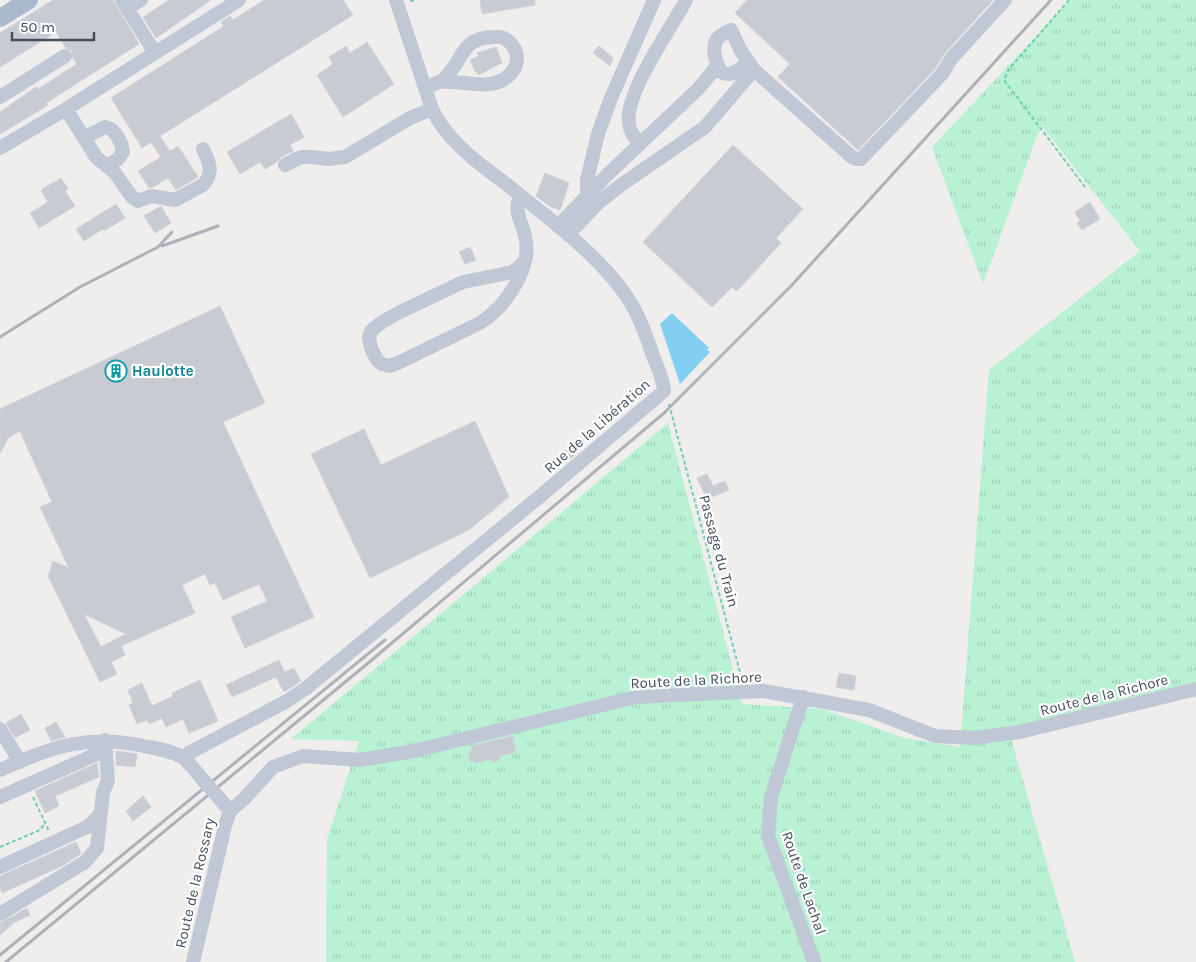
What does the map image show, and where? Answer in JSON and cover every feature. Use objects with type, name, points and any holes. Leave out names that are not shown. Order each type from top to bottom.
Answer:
[{"type":"main road","points":[[0,18],[29,0]]},
{"type":"street","points":[[140,0],[125,4],[155,53]]},
{"type":"street","points":[[0,148],[66,109],[239,0]]},
{"type":"street","name":"Rue de la Libération","points":[[183,758],[189,752],[279,705],[305,689],[538,498],[664,391],[639,316],[632,303],[603,268],[563,230],[470,156],[439,124],[432,109],[396,0]]},
{"type":"street","points":[[594,198],[587,189],[587,180],[598,134],[610,98],[654,0]]},
{"type":"street","points":[[640,144],[632,135],[629,125],[628,112],[634,93],[686,0]]},
{"type":"street","points":[[751,67],[730,75],[725,75],[721,72],[717,66],[714,46],[717,38],[732,30],[751,67],[852,156],[856,159],[861,159],[942,74],[951,59],[1005,0]]},
{"type":"street","points":[[425,87],[448,81],[483,84],[500,82],[515,69],[517,62],[515,48],[504,38],[498,36],[480,38],[466,49],[450,72],[440,82]]},
{"type":"street","points":[[0,97],[65,56]]},
{"type":"street","points":[[563,230],[594,198],[640,144],[698,89],[717,66]]},
{"type":"street","points":[[594,198],[647,166],[705,127],[751,67]]},
{"type":"street","points":[[66,109],[96,157],[120,178],[135,200],[141,201],[151,196],[175,200],[203,185],[208,178],[210,165],[203,149]]},
{"type":"street","points":[[285,165],[296,159],[310,156],[329,159],[345,157],[410,118],[432,109]]},
{"type":"street","points":[[84,138],[105,127],[109,127],[112,130],[122,144],[123,152],[118,159],[107,166]]},
{"type":"street","points":[[521,196],[517,205],[526,239],[526,258],[523,272],[517,283],[490,317],[390,366],[382,364],[377,360],[369,338],[371,331],[382,322],[464,282],[513,272],[521,266],[526,258]]},
{"type":"street","name":"Route de la Richore","points":[[230,811],[244,799],[273,766],[302,756],[360,760],[414,751],[636,697],[764,691],[869,710],[935,736],[973,738],[1020,732],[1196,688]]},
{"type":"street","name":"Route de Lachal","points":[[803,697],[771,798],[768,836],[814,962]]},
{"type":"street","points":[[0,729],[20,762]]},
{"type":"street","points":[[0,770],[75,743],[105,743],[158,749],[172,752],[183,758],[230,811]]},
{"type":"street","points":[[0,797],[99,753],[105,743]]},
{"type":"street","points":[[0,914],[85,862],[97,848],[103,793],[109,775],[105,743]]},
{"type":"street","name":"Route de la Rossary","points":[[193,962],[230,811]]},
{"type":"street","points":[[0,867],[87,827],[97,818],[100,812]]},
{"type":"path","points":[[1069,0],[1009,69],[1004,80],[1085,187]]},
{"type":"path","name":"Passage du Train","points":[[672,415],[745,692]]},
{"type":"path","points":[[27,784],[54,842]]},
{"type":"path","points":[[0,847],[40,830],[45,823]]},
{"type":"green space","points":[[1070,0],[1196,0],[1196,682],[1008,728],[1075,962],[326,962],[327,839],[359,741],[291,739],[668,423],[742,704],[822,709],[904,738],[960,747],[989,370],[1140,251],[1041,125],[983,284],[932,147]]},
{"type":"water","points":[[672,313],[709,348],[707,350],[710,352],[680,384],[660,324]]},
{"type":"building","points":[[53,0],[113,0],[139,44],[46,103],[48,105],[0,134],[0,112],[36,87],[38,89],[77,64],[73,58],[72,51],[66,48],[56,32],[0,67],[0,33]]},
{"type":"building","points":[[169,0],[211,0],[156,38],[143,17]]},
{"type":"building","points":[[264,0],[343,0],[353,15],[160,136],[170,151],[178,146],[198,177],[176,190],[168,178],[149,188],[138,171],[161,157],[151,142],[142,148],[111,98],[224,26],[221,22],[230,16],[233,20]]},
{"type":"building","points":[[480,0],[535,0],[535,5],[482,14]]},
{"type":"building","points":[[747,0],[993,0],[945,53],[935,69],[858,150],[778,77],[790,64],[735,13]]},
{"type":"building","points":[[367,42],[394,84],[343,117],[317,75],[333,64],[329,57],[346,46],[350,53]]},
{"type":"building","points":[[599,46],[613,58],[610,66],[593,53]]},
{"type":"building","points":[[496,47],[502,63],[478,75],[470,60],[479,56],[477,53]]},
{"type":"building","points":[[291,114],[304,137],[290,145],[293,151],[265,169],[260,162],[240,174],[227,152]]},
{"type":"building","points":[[733,145],[803,209],[776,238],[781,243],[737,291],[732,287],[712,307],[643,242]]},
{"type":"building","points":[[545,173],[569,183],[560,210],[551,207],[536,196]]},
{"type":"building","points":[[61,178],[68,189],[65,191],[75,206],[39,228],[30,213],[48,202],[41,190]]},
{"type":"building","points":[[1090,202],[1100,219],[1082,230],[1077,223],[1080,221],[1075,212]]},
{"type":"building","points":[[116,204],[125,218],[84,241],[76,229]]},
{"type":"building","points":[[161,206],[171,223],[155,233],[144,216]]},
{"type":"building","points":[[470,247],[476,260],[465,264],[459,252]]},
{"type":"building","points":[[220,306],[265,403],[223,422],[314,617],[245,648],[231,617],[267,601],[259,584],[223,600],[215,583],[210,585],[205,574],[182,585],[195,613],[121,646],[125,655],[111,662],[117,674],[100,682],[48,576],[53,561],[69,568],[40,507],[52,502],[20,431],[9,437],[0,453],[0,409]],"holes":[[[84,614],[126,634],[101,647]]]},
{"type":"building","points":[[475,421],[509,497],[469,530],[370,578],[311,454],[364,429],[381,465]]},
{"type":"building","points":[[571,448],[575,455],[563,464],[559,455]]},
{"type":"building","points":[[707,474],[713,486],[725,481],[729,490],[707,499],[697,478]]},
{"type":"building","points":[[279,660],[285,672],[294,668],[301,681],[284,692],[276,677],[232,697],[226,685]]},
{"type":"building","points":[[839,673],[856,676],[854,690],[836,687]]},
{"type":"building","points":[[200,680],[218,721],[189,733],[183,719],[166,727],[162,718],[149,724],[147,720],[137,724],[129,705],[133,703],[128,690],[142,683],[152,706],[173,696],[172,693]]},
{"type":"building","points":[[21,714],[30,730],[15,738],[6,723]]},
{"type":"building","points":[[56,722],[65,737],[51,741],[45,728]]},
{"type":"building","points":[[513,736],[516,752],[499,756],[500,760],[492,762],[491,759],[474,763],[474,760],[470,761],[468,752],[472,751],[471,746]]},
{"type":"building","points":[[116,751],[137,754],[135,767],[116,765]]},
{"type":"building","points":[[97,763],[99,777],[55,796],[59,806],[45,813],[35,791]]},
{"type":"building","points":[[143,796],[151,807],[133,821],[126,811]]},
{"type":"building","points":[[76,842],[81,853],[79,855],[62,866],[2,893],[0,876]]},
{"type":"building","points":[[27,908],[30,915],[15,922],[0,935],[0,923]]},
{"type":"railway","points":[[6,962],[367,664],[664,413],[791,286],[1051,0]]},
{"type":"railway","points":[[162,246],[218,226]]},
{"type":"railway","points":[[0,337],[80,287],[158,247],[172,232]]},
{"type":"railway","points":[[0,955],[385,640]]},
{"type":"place","name":"Haulotte","points":[[116,371]]}]
